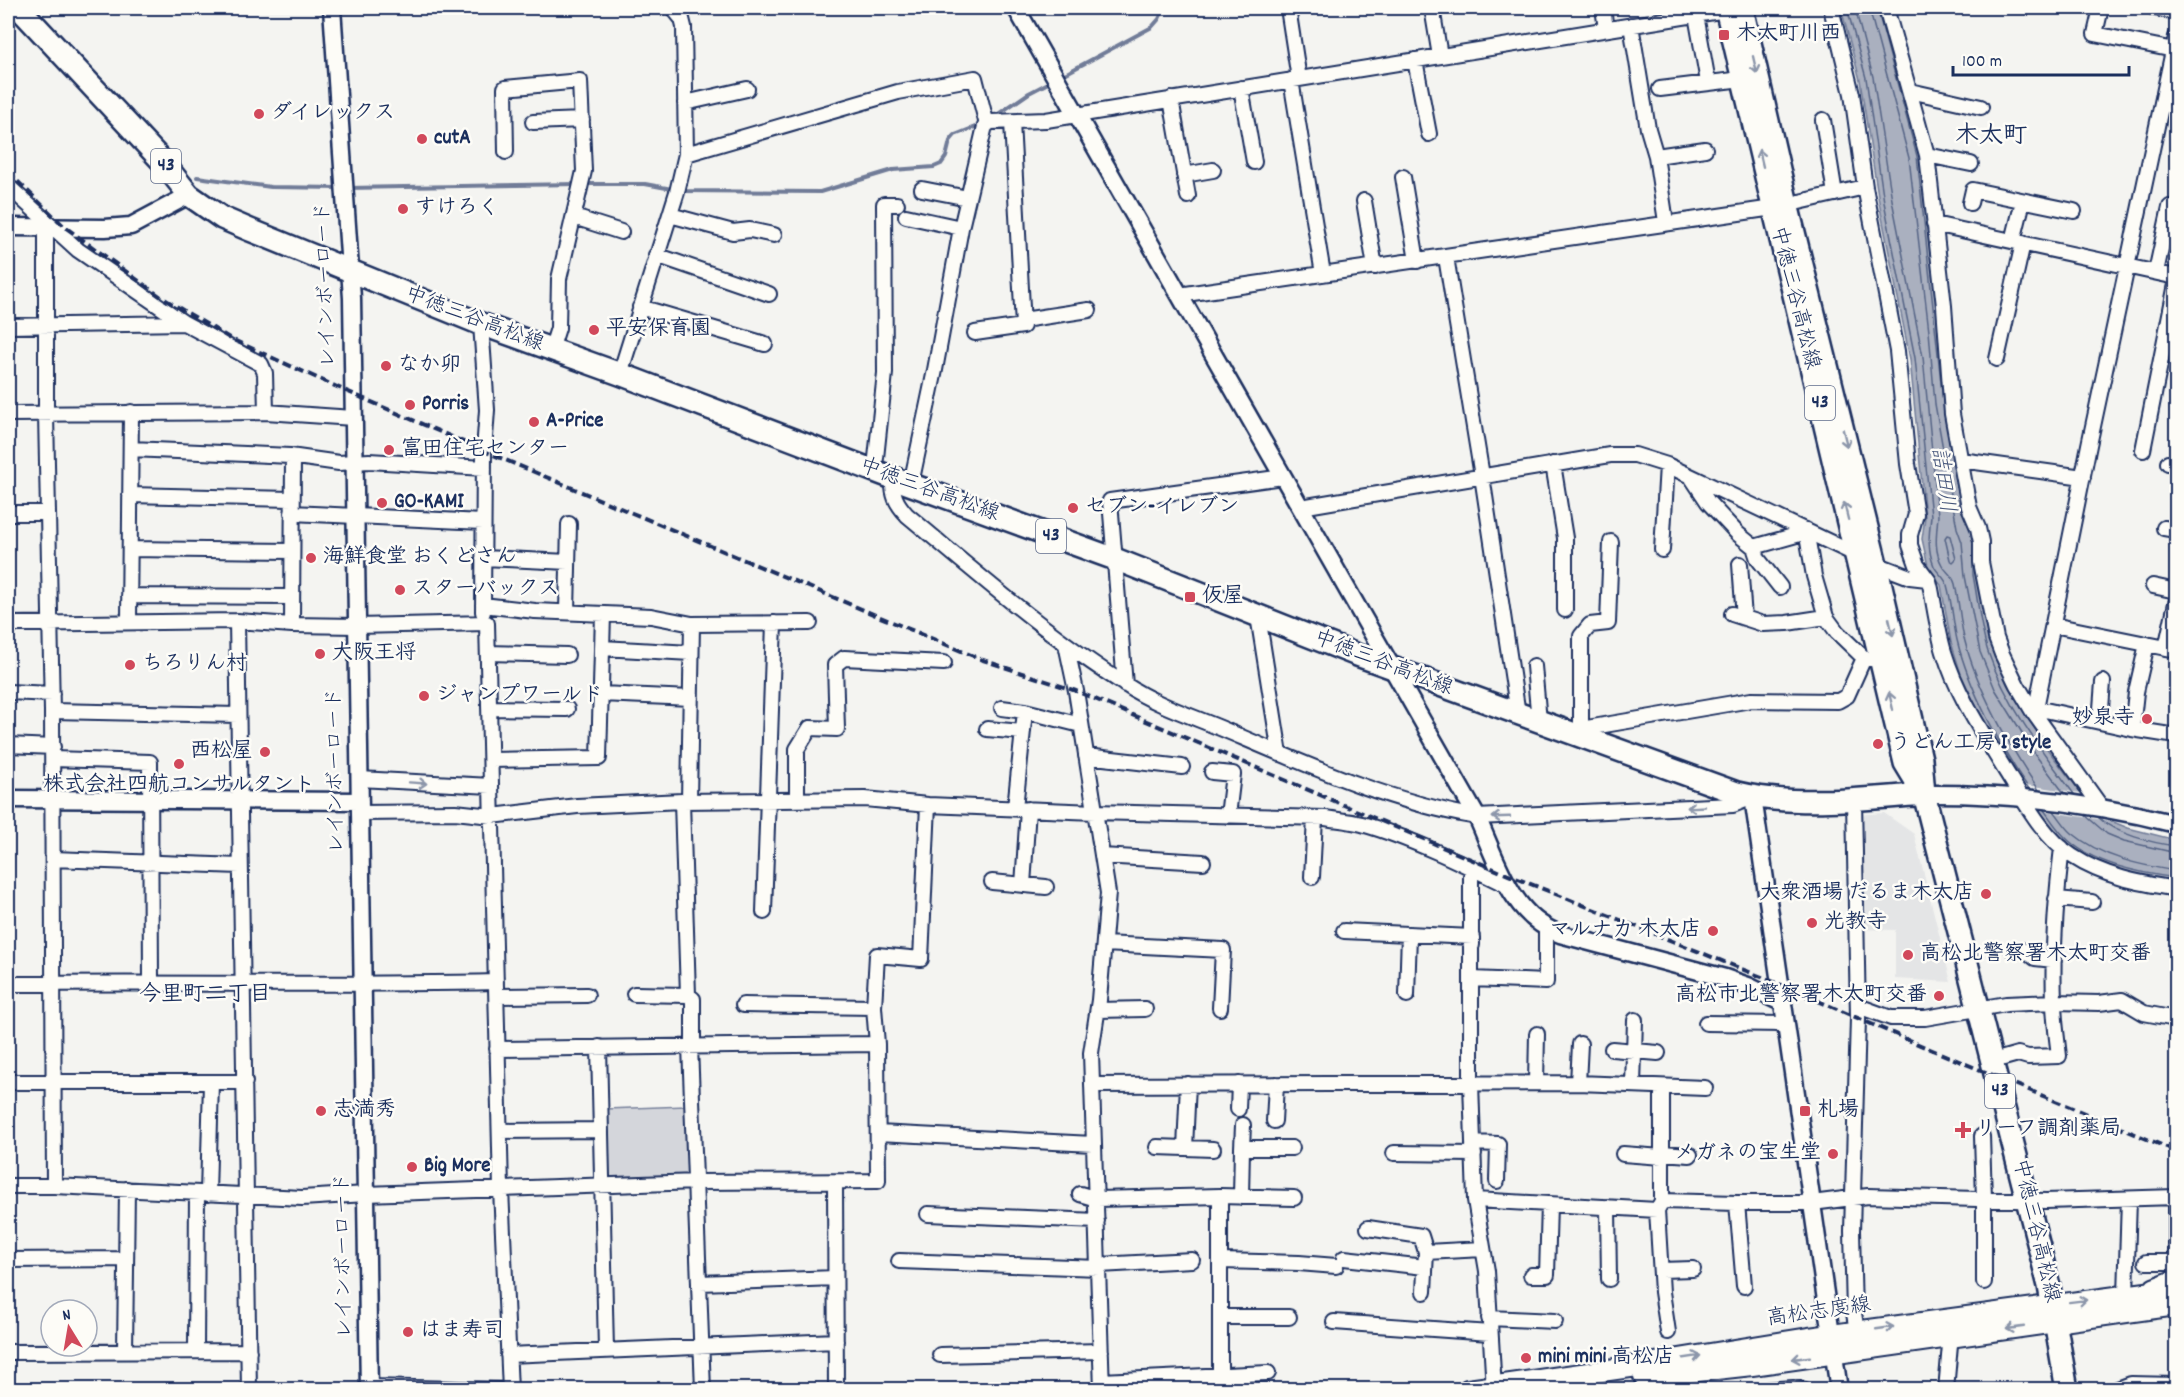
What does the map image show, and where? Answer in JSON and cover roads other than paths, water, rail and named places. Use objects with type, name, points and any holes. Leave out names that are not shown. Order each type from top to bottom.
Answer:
[{"type":"main road","name":"中徳三谷高松線","points":[[1734,8],[1742,79],[1780,206]]},
{"type":"main road","name":"中徳三谷高松線","points":[[1734,8],[1866,559],[1921,759],[1924,794],[2028,1200],[2054,1313],[2067,1389]]},
{"type":"main road","name":"中徳三谷高松線","points":[[24,10],[162,161],[189,195],[222,218],[350,271],[550,350],[1115,559],[1357,655],[1518,714],[1581,733],[1737,793],[1753,797],[1811,800],[1924,794]]},
{"type":"main road","name":"中徳三谷高松線","points":[[1866,559],[1873,659],[1905,763],[1924,794]]},
{"type":"main road","name":"高松志度線","points":[[1468,1389],[1494,1388],[1832,1344],[1948,1337],[2054,1313],[2176,1281]]},
{"type":"main road","name":"高松志度線","points":[[1560,1389],[1662,1382],[1832,1344],[1857,1332],[2054,1313],[2142,1311],[2176,1305]]},
{"type":"street","name":"レインボーロード","points":[[332,8],[350,271],[369,1388]]},
{"type":"street","points":[[620,374],[687,154],[684,27],[682,19],[673,8]]},
{"type":"street","points":[[1016,8],[1477,818],[1508,886],[1525,912],[1546,929],[1725,978],[1781,1002]]},
{"type":"street","points":[[1288,8],[1295,79],[1323,274]]},
{"type":"street","points":[[1432,8],[1440,56]]},
{"type":"street","points":[[1603,8],[1606,29]]},
{"type":"street","points":[[987,125],[991,122],[1046,120],[1734,8]]},
{"type":"street","points":[[1831,8],[1852,94],[1865,187],[1897,351],[1908,464],[1916,513],[1910,535],[1910,545],[1917,565],[1931,589],[1944,651],[1959,691],[2052,839],[2073,857],[2105,873],[2138,883],[2176,889]]},
{"type":"street","points":[[1886,8],[1927,155],[1944,306],[1952,414],[1970,507],[1980,535],[1981,562],[1996,638],[2017,686],[2102,805]]},
{"type":"street","points":[[2034,710],[2175,43],[2095,34],[2100,8]]},
{"type":"street","points":[[2154,8],[2176,12]]},
{"type":"street","points":[[1696,15],[1708,82]]},
{"type":"street","points":[[1632,25],[1648,129],[1656,156],[1666,222]]},
{"type":"street","points":[[1415,60],[1429,135]]},
{"type":"street","points":[[687,154],[898,92],[975,78],[987,125],[961,228],[935,370],[902,481],[892,492],[896,503],[907,515],[1066,644],[1143,696],[1319,771],[1414,803],[1477,818],[1733,805],[1753,797],[1839,1389]]},
{"type":"street","points":[[1660,90],[1742,79]]},
{"type":"street","points":[[506,152],[505,88],[580,81],[584,171],[559,279],[558,328],[550,350]]},
{"type":"street","points":[[1241,88],[1254,162]]},
{"type":"street","points":[[685,103],[747,89]]},
{"type":"street","points":[[1910,91],[1981,107]]},
{"type":"street","points":[[1171,99],[1188,196]]},
{"type":"street","points":[[533,122],[582,120]]},
{"type":"street","points":[[1822,120],[1835,194]]},
{"type":"street","points":[[975,333],[1023,326],[1012,122]]},
{"type":"street","points":[[1656,156],[1705,149]]},
{"type":"street","points":[[1927,155],[1971,164]]},
{"type":"street","points":[[1184,175],[1213,170]]},
{"type":"street","points":[[1403,177],[1417,261]]},
{"type":"street","points":[[8,186],[49,227],[78,250],[184,323],[261,364],[265,373],[266,412]]},
{"type":"street","points":[[1179,295],[1780,206],[1865,187]]},
{"type":"street","points":[[922,189],[969,198]]},
{"type":"street","points":[[1970,203],[1973,190],[2074,211]]},
{"type":"street","points":[[8,227],[131,226],[189,195]]},
{"type":"street","points":[[1364,201],[1375,267]]},
{"type":"street","points":[[1996,358],[2018,242],[2023,201]]},
{"type":"street","points":[[873,470],[885,373],[884,204],[961,228]]},
{"type":"street","points":[[2156,272],[2170,207]]},
{"type":"street","points":[[670,215],[733,232],[750,230],[774,235]]},
{"type":"street","points":[[574,217],[621,232]]},
{"type":"street","points":[[1934,224],[2176,277]]},
{"type":"street","points":[[49,227],[46,414],[52,694],[54,1185]]},
{"type":"street","points":[[656,255],[769,294]]},
{"type":"street","points":[[1446,256],[1518,714]]},
{"type":"street","points":[[2144,450],[2176,284]]},
{"type":"street","points":[[640,307],[765,344]]},
{"type":"street","points":[[1023,320],[1089,310]]},
{"type":"street","points":[[8,326],[184,323]]},
{"type":"street","points":[[481,324],[487,410],[484,468],[483,623]]},
{"type":"street","points":[[129,621],[131,412]]},
{"type":"street","points":[[8,414],[266,412],[353,418]]},
{"type":"street","points":[[130,449],[293,457],[339,463],[389,462],[484,468]]},
{"type":"street","points":[[1301,507],[1552,464],[1622,453],[1635,454],[1667,465],[1866,559],[1910,577],[1927,579]]},
{"type":"street","points":[[291,625],[293,457]]},
{"type":"street","points":[[1961,460],[2083,477]]},
{"type":"street","points":[[1552,464],[1565,538],[1565,610]]},
{"type":"street","points":[[1662,550],[1667,465]]},
{"type":"street","points":[[1691,476],[1708,502],[1738,534],[1754,547],[1758,559],[1780,587]]},
{"type":"street","points":[[1125,685],[1110,501],[1283,477]]},
{"type":"street","points":[[130,495],[292,499]]},
{"type":"street","points":[[8,513],[48,513]]},
{"type":"street","points":[[292,513],[483,522]]},
{"type":"street","points":[[567,612],[569,524]]},
{"type":"street","points":[[1754,547],[1807,531]]},
{"type":"street","points":[[1611,542],[1608,623],[1590,626],[1581,636],[1581,733],[1751,700],[1838,701],[1847,696],[1873,659],[1837,632],[1826,617],[1814,576],[1807,531]]},
{"type":"street","points":[[130,549],[292,551]]},
{"type":"street","points":[[483,558],[568,562]]},
{"type":"street","points":[[1740,564],[1738,616],[1763,624],[1826,617]]},
{"type":"street","points":[[2153,586],[2176,591]]},
{"type":"street","points":[[129,596],[291,597]]},
{"type":"street","points":[[2053,625],[2171,649],[2176,603]]},
{"type":"street","points":[[483,605],[651,616],[692,624],[810,622]]},
{"type":"street","points":[[491,760],[599,758],[603,614]]},
{"type":"street","points":[[1258,616],[1280,754]]},
{"type":"street","points":[[8,624],[129,621],[237,621],[357,626],[487,623],[501,1189],[510,1389]]},
{"type":"street","points":[[237,621],[249,1389]]},
{"type":"street","points":[[764,912],[774,623]]},
{"type":"street","points":[[692,624],[686,801],[688,994],[693,999],[692,1045],[703,1389]]},
{"type":"street","points":[[1066,644],[1108,893],[1098,1010],[1091,1053],[1102,1385],[1268,1373]]},
{"type":"street","points":[[2132,729],[2136,692],[2147,644]]},
{"type":"street","points":[[602,648],[691,653]]},
{"type":"street","points":[[488,653],[567,655]]},
{"type":"street","points":[[797,800],[797,749],[810,729],[837,729],[835,665],[844,658],[944,663]]},
{"type":"street","points":[[1534,666],[1539,721]]},
{"type":"street","points":[[2100,722],[2103,682]]},
{"type":"street","points":[[8,693],[52,694]]},
{"type":"street","points":[[600,694],[691,698]]},
{"type":"street","points":[[489,708],[567,709]]},
{"type":"street","points":[[1002,708],[1025,711],[1081,725]]},
{"type":"street","points":[[2034,710],[2176,736]]},
{"type":"street","points":[[52,711],[238,714]]},
{"type":"street","points":[[1023,885],[1021,809],[1025,711]]},
{"type":"street","points":[[987,729],[1023,732]]},
{"type":"street","points":[[8,745],[52,753],[150,762],[152,863],[150,982]]},
{"type":"street","points":[[1086,756],[1182,767]]},
{"type":"street","points":[[1212,772],[1233,774],[1228,816]]},
{"type":"street","points":[[359,779],[491,786]]},
{"type":"street","points":[[1924,794],[2025,797],[2102,805],[2176,824]]},
{"type":"street","points":[[8,799],[239,799],[492,816],[577,806],[686,801],[865,799],[928,805],[1021,809],[1315,818],[1371,827],[1472,868],[1508,886]]},
{"type":"street","points":[[1854,799],[1858,1006],[1853,1197],[1854,1313],[1857,1332]]},
{"type":"street","points":[[8,1186],[54,1185],[247,1197],[302,1198],[697,1182],[878,1181],[877,1044],[874,1007],[877,955],[921,959],[928,805]]},
{"type":"street","points":[[1312,877],[1315,818]]},
{"type":"street","points":[[1993,1061],[2018,1054],[2028,1057],[2059,1056],[2054,1002],[2054,960],[2056,899],[2062,848]]},
{"type":"street","points":[[1102,856],[1203,862]]},
{"type":"street","points":[[53,859],[240,866]]},
{"type":"street","points":[[1472,868],[1472,1013]]},
{"type":"street","points":[[992,882],[1046,887]]},
{"type":"street","points":[[2056,899],[2092,902]]},
{"type":"street","points":[[1472,979],[1546,982],[1546,929]]},
{"type":"street","points":[[1344,931],[1472,937]]},
{"type":"street","points":[[1407,995],[1409,934]]},
{"type":"street","points":[[1472,937],[1471,1083],[1475,1200],[1487,1270],[1494,1388]]},
{"type":"street","points":[[1104,944],[1223,950],[1220,1008]]},
{"type":"street","points":[[2013,950],[2027,951],[2035,958],[2054,960]]},
{"type":"street","points":[[8,984],[243,982],[363,984],[587,995]]},
{"type":"street","points":[[634,994],[688,994]]},
{"type":"street","points":[[1858,1006],[1891,1018],[1925,1018],[2006,1004],[2099,1003],[2122,1000],[2144,1012],[2176,1019]]},
{"type":"street","points":[[743,1005],[874,1007]]},
{"type":"street","points":[[1098,1010],[1145,1009]]},
{"type":"street","points":[[1633,1085],[1635,1020]]},
{"type":"street","points":[[1706,1023],[1785,1024]]},
{"type":"street","points":[[1536,1083],[1537,1034]]},
{"type":"street","points":[[497,1049],[877,1044]]},
{"type":"street","points":[[1578,1083],[1580,1044]]},
{"type":"street","points":[[599,1047],[606,1350]]},
{"type":"street","points":[[1612,1049],[1658,1053]]},
{"type":"street","points":[[8,1082],[245,1082]]},
{"type":"street","points":[[196,1351],[211,1082]]},
{"type":"street","points":[[1092,1085],[1578,1083],[1705,1088]]},
{"type":"street","points":[[1185,1148],[1188,1084]]},
{"type":"street","points":[[1238,1109],[1239,1084]]},
{"type":"street","points":[[1274,1121],[1276,1084]]},
{"type":"street","points":[[1662,1087],[1661,1270],[1668,1332]]},
{"type":"street","points":[[1240,1197],[1243,1125]]},
{"type":"street","points":[[500,1131],[601,1130]]},
{"type":"street","points":[[878,1133],[1093,1144]]},
{"type":"street","points":[[1982,1136],[1984,1282]]},
{"type":"street","points":[[1394,1153],[1473,1149],[1498,1144],[1497,1181]]},
{"type":"street","points":[[1157,1147],[1213,1149]]},
{"type":"street","points":[[1242,1148],[1292,1148]]},
{"type":"street","points":[[1623,1154],[1690,1155]]},
{"type":"street","points":[[835,1183],[836,1389]]},
{"type":"street","points":[[125,1351],[127,1189]]},
{"type":"street","points":[[1080,1194],[1097,1199],[1220,1196],[1294,1198]]},
{"type":"street","points":[[1220,1196],[1220,1377]]},
{"type":"street","points":[[1475,1200],[1608,1207],[1812,1203],[1853,1197],[2028,1200],[2176,1197],[2176,1281]]},
{"type":"street","points":[[2126,1295],[2129,1199]]},
{"type":"street","points":[[1737,1203],[1744,1286]]},
{"type":"street","points":[[1531,1275],[1547,1275],[1549,1204]]},
{"type":"street","points":[[1608,1207],[1609,1279]]},
{"type":"street","points":[[928,1214],[1097,1221]]},
{"type":"street","points":[[1368,1228],[1421,1236],[1426,1252],[1424,1292]]},
{"type":"street","points":[[1426,1252],[1483,1249]]},
{"type":"street","points":[[8,1260],[126,1259]]},
{"type":"street","points":[[899,1261],[1099,1267],[1192,1260]]},
{"type":"street","points":[[1220,1261],[1340,1262],[1425,1267]]},
{"type":"street","points":[[2146,1262],[2176,1262]]},
{"type":"street","points":[[1661,1270],[1693,1269]]},
{"type":"street","points":[[700,1283],[836,1278]]},
{"type":"street","points":[[2142,1311],[2176,1314]]},
{"type":"street","points":[[1220,1317],[1289,1317]]},
{"type":"street","points":[[1489,1318],[1555,1321]]},
{"type":"street","points":[[1334,1322],[1490,1333]]},
{"type":"street","points":[[1946,1389],[1950,1346],[1948,1337]]},
{"type":"street","points":[[508,1354],[836,1341]]},
{"type":"street","points":[[8,1352],[249,1351]]},
{"type":"street","points":[[940,1355],[1101,1351]]},
{"type":"street","points":[[2115,1389],[2131,1384],[2176,1385]]},
{"type":"street","points":[[369,1388],[504,1389]]},
{"type":"street","points":[[1766,1389],[1805,1389]]},
{"type":"water","name":"詰田川","points":[[1841,8],[1882,8],[1923,155],[1975,539],[1994,649],[2007,684],[2048,750],[2081,793],[2111,821],[2128,828],[2176,840],[2176,884],[2140,879],[2094,862],[2060,841],[2014,777],[1983,721],[1961,674],[1951,642],[1941,585],[1929,571],[1922,539],[1925,517],[1910,359],[1879,202],[1860,80]]},
{"type":"waterway","points":[[1061,76],[1152,27],[1164,8]]},
{"type":"waterway","points":[[994,117],[1029,93],[1052,81]]},
{"type":"waterway","points":[[585,184],[645,184],[683,191],[820,192],[893,170],[934,167],[941,164],[946,157],[950,141],[955,135],[980,125]]},
{"type":"waterway","points":[[197,177],[271,187],[340,188]]},
{"type":"waterway","points":[[348,188],[577,184]]},
{"type":"railway","points":[[8,172],[65,227],[161,297],[231,339],[337,387],[983,660],[1076,691],[1501,872],[1779,984],[2176,1151]]},
{"type":"place","name":"木太町川西","points":[[1724,35]]},
{"type":"place","name":"ダイレックス","points":[[259,114]]},
{"type":"place","name":"cutA","points":[[422,139]]},
{"type":"place","name":"すけろく","points":[[403,209]]},
{"type":"place","name":"平安保育園","points":[[594,330]]},
{"type":"place","name":"なか卯","points":[[386,366]]},
{"type":"place","name":"Porris","points":[[410,405]]},
{"type":"place","name":"A-Price","points":[[534,422]]},
{"type":"place","name":"富田住宅センター","points":[[389,450]]},
{"type":"place","name":"GO-KAMI","points":[[382,503]]},
{"type":"place","name":"セブン-イレブン","points":[[1073,508]]},
{"type":"place","name":"海鮮食堂 おくどさん","points":[[311,558]]},
{"type":"place","name":"スターバックス","points":[[400,590]]},
{"type":"place","name":"仮屋","points":[[1190,597]]},
{"type":"place","name":"大阪王将","points":[[320,654]]},
{"type":"place","name":"ちろりん村","points":[[130,665]]},
{"type":"place","name":"ジャンプワールド","points":[[424,696]]},
{"type":"place","name":"妙泉寺","points":[[2147,719]]},
{"type":"place","name":"うどん工房 I style","points":[[1878,744]]},
{"type":"place","name":"西松屋","points":[[265,752]]},
{"type":"place","name":"株式会社四航コンサルタント","points":[[179,764]]},
{"type":"place","name":"大衆酒場 だるま木太店","points":[[1986,894]]},
{"type":"place","name":"光教寺","points":[[1812,923]]},
{"type":"place","name":"マルナカ 木太店","points":[[1713,931]]},
{"type":"place","name":"高松北警察署木太町交番","points":[[1908,955]]},
{"type":"place","name":"高松市北警察署木太町交番","points":[[1939,996]]},
{"type":"place","name":"志満秀","points":[[321,1111]]},
{"type":"place","name":"札場","points":[[1805,1111]]},
{"type":"place","name":"リーフ調剤薬局","points":[[1963,1130]]},
{"type":"place","name":"メガネの宝生堂","points":[[1833,1154]]},
{"type":"place","name":"Big More","points":[[412,1167]]},
{"type":"place","name":"はま寿司","points":[[408,1332]]},
{"type":"place","name":"mini mini 高松店","points":[[1526,1358]]},
{"type":"district","name":"木太町","points":[[1991,137]]},
{"type":"district","name":"今里町二丁目","points":[[205,995]]}]
